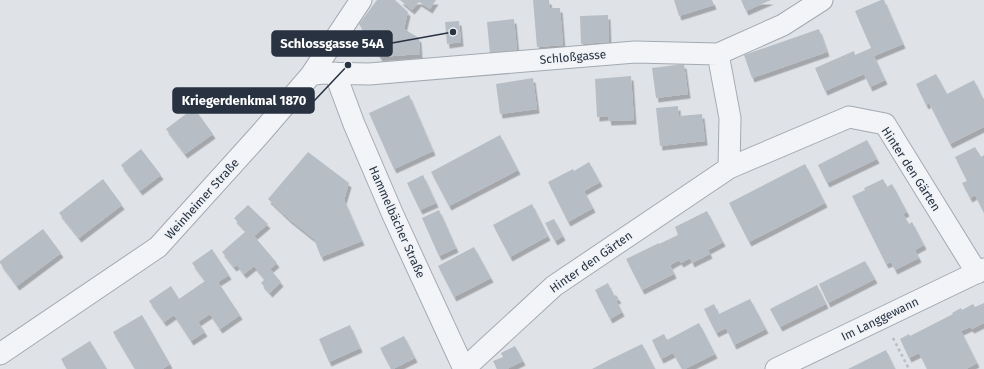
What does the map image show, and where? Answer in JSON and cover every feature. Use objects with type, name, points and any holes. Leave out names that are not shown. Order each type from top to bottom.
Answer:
[{"type":"street","name":"Weinheimer Straße","points":[[2,346],[158,247],[311,75],[361,0]]},
{"type":"street","name":"Schloßgasse","points":[[311,75],[322,73],[369,74],[635,52],[718,54],[783,25],[822,0]]},
{"type":"street","points":[[718,54],[730,118],[729,168]]},
{"type":"street","name":"Hammelbächer Straße","points":[[335,73],[354,124],[393,215],[464,369]]},
{"type":"street","name":"Hinter den Gärten","points":[[464,369],[554,286],[729,168],[849,117],[885,124],[980,271]]},
{"type":"street","name":"Im Langgewann","points":[[776,369],[980,271]]},
{"type":"path","points":[[883,318],[909,369]]},
{"type":"building","points":[[377,0],[395,0],[408,12],[404,29],[419,38],[420,54],[380,57],[359,24]]},
{"type":"building","points":[[400,0],[436,0],[430,9],[419,2],[412,10]]},
{"type":"building","points":[[533,0],[549,0],[550,8],[560,8],[563,45],[537,47]]},
{"type":"building","points":[[674,0],[712,0],[714,5],[679,16]]},
{"type":"building","points":[[741,0],[771,0],[746,11]]},
{"type":"building","points":[[884,0],[903,44],[874,56],[885,80],[870,87],[864,74],[825,91],[815,68],[854,51],[855,55],[871,48],[855,11]]},
{"type":"building","points":[[608,15],[609,42],[581,44],[580,16]]},
{"type":"building","points":[[514,19],[517,51],[490,54],[487,22]]},
{"type":"building","points":[[459,21],[461,42],[447,44],[445,22]]},
{"type":"building","points":[[819,29],[827,52],[752,78],[744,55]]},
{"type":"building","points":[[684,64],[688,94],[656,98],[652,68]]},
{"type":"building","points":[[936,74],[947,94],[974,80],[983,99],[984,98],[984,127],[950,144],[929,103],[926,105],[916,84]]},
{"type":"building","points":[[631,76],[634,120],[609,121],[608,116],[597,117],[595,79]]},
{"type":"building","points":[[533,78],[537,109],[500,114],[496,84]]},
{"type":"building","points":[[409,95],[433,151],[394,169],[369,113]]},
{"type":"building","points":[[678,106],[679,116],[702,114],[705,141],[660,146],[656,108]]},
{"type":"building","points":[[194,108],[213,134],[185,154],[166,129]]},
{"type":"building","points":[[500,135],[518,170],[449,206],[431,172]]},
{"type":"building","points":[[867,140],[877,159],[827,183],[818,165]]},
{"type":"building","points":[[975,147],[981,157],[984,155],[984,213],[975,195],[970,198],[962,183],[967,181],[955,157]]},
{"type":"building","points":[[141,149],[161,175],[140,191],[121,165]]},
{"type":"building","points":[[308,152],[349,183],[344,200],[362,241],[321,257],[314,239],[289,219],[268,199]]},
{"type":"building","points":[[589,162],[600,182],[584,191],[593,208],[568,222],[548,182],[573,169],[574,171]]},
{"type":"building","points":[[805,164],[825,203],[749,242],[729,203]]},
{"type":"building","points":[[423,175],[436,203],[420,210],[407,183]]},
{"type":"building","points":[[103,179],[122,205],[79,238],[59,213]]},
{"type":"building","points":[[883,179],[887,187],[892,184],[907,212],[903,214],[909,224],[912,222],[924,245],[915,250],[919,258],[895,270],[891,262],[886,264],[852,196],[865,190],[864,188]]},
{"type":"building","points":[[532,204],[548,236],[510,257],[493,225]]},
{"type":"building","points":[[248,205],[268,224],[254,236],[277,263],[270,269],[281,282],[270,293],[261,283],[265,279],[254,266],[244,274],[237,265],[234,267],[222,252],[246,231],[234,218]]},
{"type":"building","points":[[439,210],[456,248],[439,256],[422,218]]},
{"type":"building","points":[[707,211],[723,242],[708,250],[710,254],[692,263],[690,258],[681,263],[679,260],[670,265],[674,274],[642,290],[626,259],[678,235],[675,227]]},
{"type":"building","points":[[554,219],[563,236],[555,241],[545,223]]},
{"type":"building","points":[[43,229],[61,253],[17,286],[0,261]]},
{"type":"building","points":[[474,247],[491,278],[454,297],[438,266]]},
{"type":"building","points":[[212,249],[229,275],[218,282],[240,315],[220,329],[210,314],[198,322],[205,332],[191,341],[174,315],[164,322],[149,301],[171,286],[179,299],[205,281],[192,263]]},
{"type":"building","points":[[865,261],[875,279],[828,303],[819,284]]},
{"type":"building","points":[[608,283],[614,296],[616,295],[619,299],[616,300],[622,312],[610,319],[595,290]]},
{"type":"building","points":[[817,285],[826,304],[780,327],[770,309]]},
{"type":"building","points":[[750,299],[766,329],[734,345],[726,328],[716,333],[704,309],[714,304],[719,314]]},
{"type":"building","points":[[984,303],[984,323],[972,329],[970,327],[961,331],[977,363],[966,369],[927,369],[919,353],[909,358],[900,339],[909,334],[910,336],[953,314],[952,313],[961,308],[962,310],[973,304],[975,307]]},
{"type":"building","points":[[142,315],[170,364],[162,369],[135,369],[113,332]]},
{"type":"building","points":[[699,323],[715,354],[685,369],[682,369],[673,353],[661,359],[652,340],[664,334],[667,340]]},
{"type":"building","points":[[350,325],[360,348],[329,362],[319,339]]},
{"type":"building","points":[[404,336],[415,358],[391,369],[380,348]]},
{"type":"building","points":[[90,341],[107,369],[67,369],[61,359]]},
{"type":"building","points":[[642,344],[655,369],[592,369],[611,359]]},
{"type":"building","points":[[515,346],[523,361],[507,369],[497,369],[493,361],[503,357],[501,353]]},
{"type":"building","points":[[886,350],[895,369],[848,369]]},
{"type":"place","name":"Schlossgasse 54A","points":[[453,32]]},
{"type":"place","name":"Kriegerdenkmal 1870","points":[[348,65]]}]
